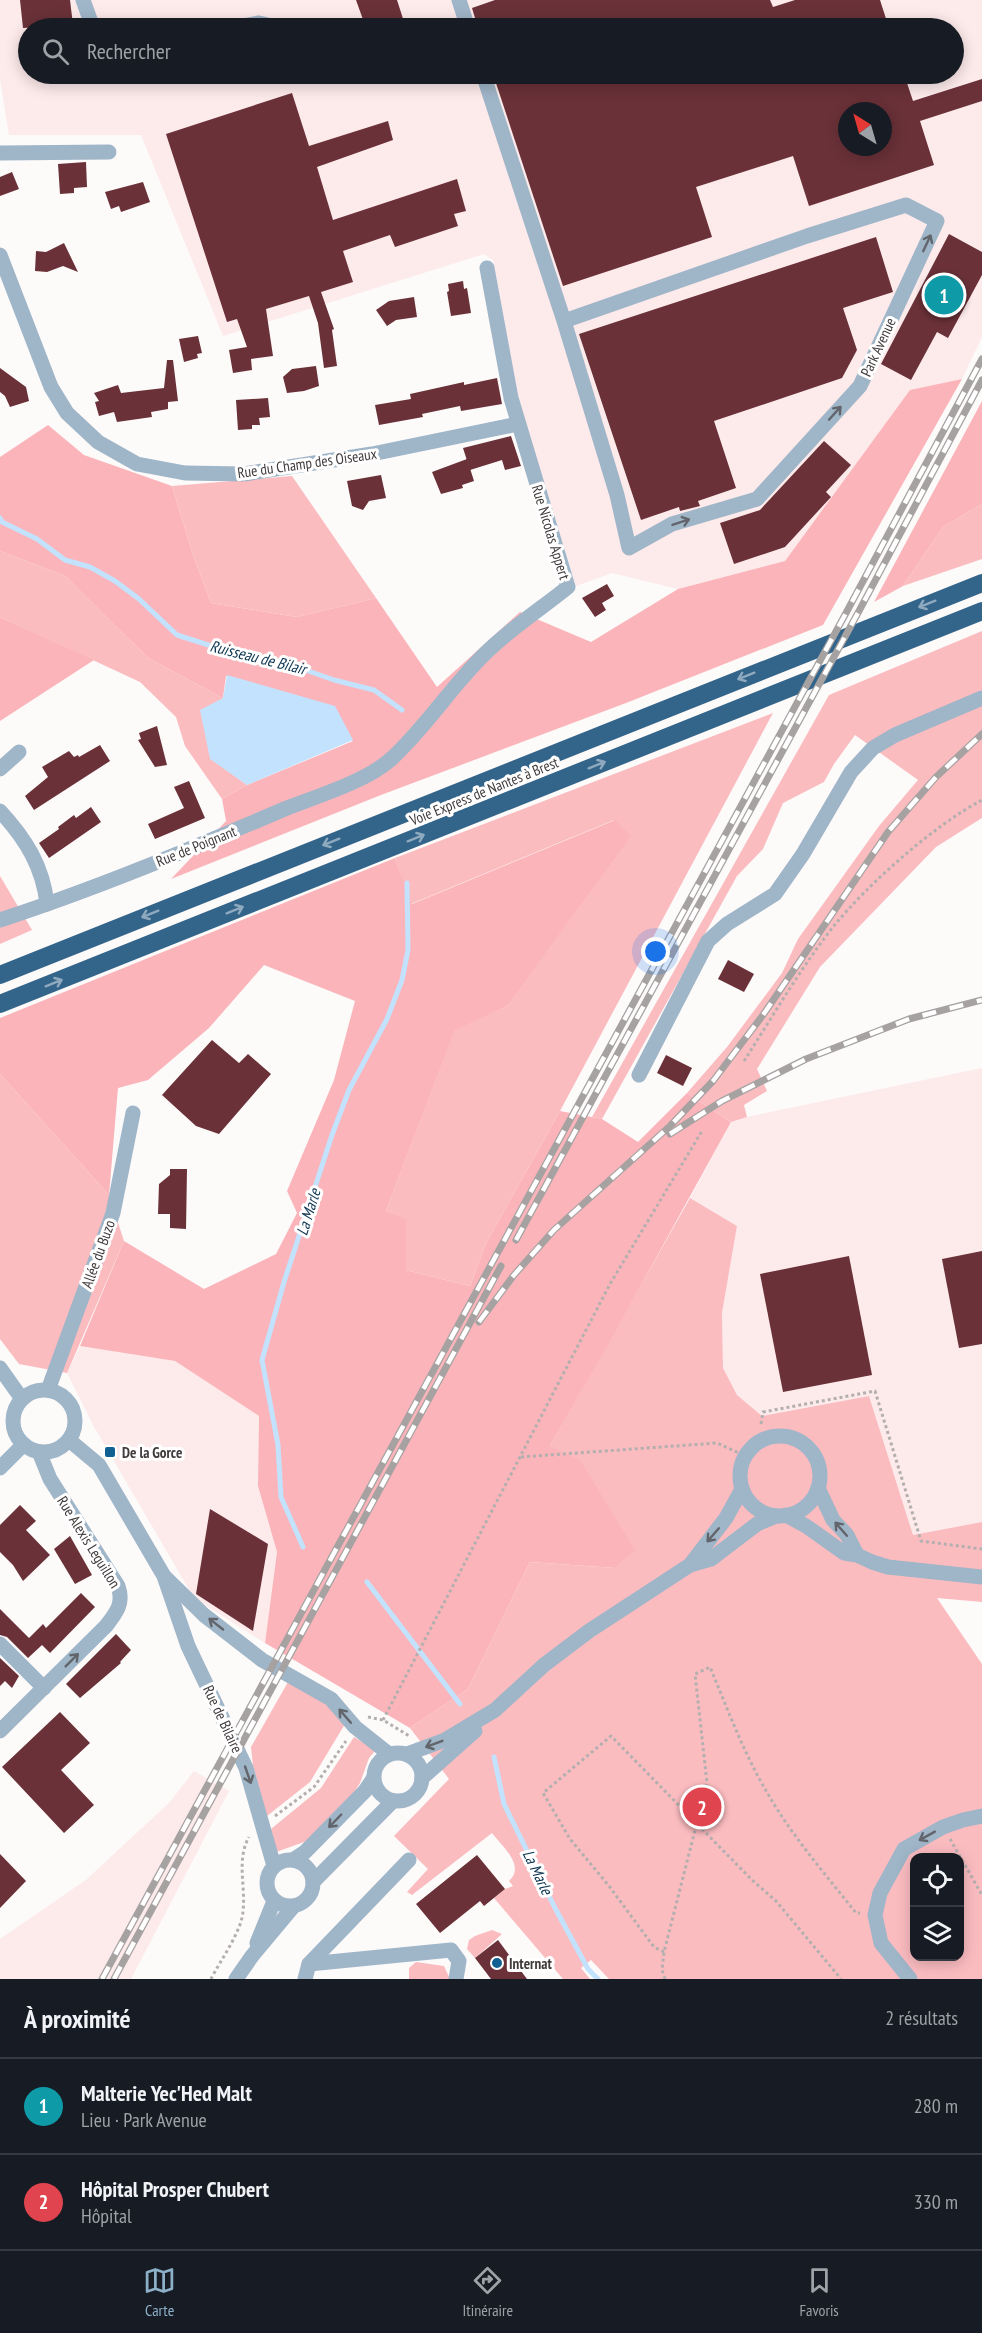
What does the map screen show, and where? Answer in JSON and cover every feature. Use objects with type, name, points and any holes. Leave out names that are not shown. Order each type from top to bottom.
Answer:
[{"type":"highway","name":"Voie Express de Nantes à Brest","points":[[0,975],[982,584]]},
{"type":"highway","name":"Voie Express de Nantes à Brest","points":[[0,1004],[982,611]]},
{"type":"street","points":[[83,0],[89,18]]},
{"type":"street","points":[[459,0],[465,18]]},
{"type":"street","points":[[486,84],[564,321]]},
{"type":"street","points":[[0,153],[109,152]]},
{"type":"street","name":"Park Avenue","points":[[906,206],[937,221],[860,386],[757,499],[672,524],[629,548],[617,495],[564,321],[807,236],[906,206]]},
{"type":"street","name":"Rue du Champ des Oiseaux","points":[[0,255],[51,387],[67,413],[98,442],[137,464],[185,473],[244,474],[372,454],[518,424]]},
{"type":"street","name":"Rue Nicolas Appert","points":[[388,761],[434,713],[475,664],[509,633],[568,587],[511,398],[487,268]]},
{"type":"street","points":[[639,1075],[708,941],[727,924],[775,894],[803,854],[851,772],[873,748],[895,735],[982,698]]},
{"type":"street","points":[[0,769],[19,752]]},
{"type":"street","name":"Rue de Poignant","points":[[0,920],[47,904],[258,821],[356,780],[388,761]]},
{"type":"street","points":[[0,812],[19,831],[32,851],[45,885],[47,904]]},
{"type":"street","name":"Allée du Buzo","points":[[48,1390],[113,1213],[133,1113]]},
{"type":"street","points":[[0,1368],[22,1399]]},
{"type":"street","points":[[48,1390],[63,1396],[73,1411],[74,1426],[69,1440],[58,1449],[39,1452],[23,1445],[6,1415],[22,1399],[35,1391],[48,1390]]},
{"type":"street","points":[[772,1437],[789,1437],[804,1443],[815,1456],[820,1469],[818,1488],[815,1497],[807,1507],[792,1515],[765,1514],[755,1508],[742,1489],[740,1472],[745,1456],[757,1443],[772,1437]]},
{"type":"street","name":"Rue de Bilaire","points":[[69,1440],[99,1465],[164,1576],[188,1646],[246,1768],[274,1866]]},
{"type":"street","points":[[0,1468],[23,1445]]},
{"type":"street","name":"Rue Alexis Leguillon","points":[[0,1731],[106,1626],[118,1611],[122,1598],[118,1586],[50,1479],[39,1452]]},
{"type":"street","points":[[818,1488],[832,1520],[847,1535],[857,1555]]},
{"type":"street","points":[[690,1565],[726,1518],[742,1489]]},
{"type":"street","points":[[293,1860],[305,1852],[365,1791],[373,1779],[379,1761],[395,1752],[407,1754],[445,1740],[495,1710],[553,1658],[589,1631],[690,1565],[711,1559],[757,1524],[781,1516],[806,1526],[844,1553],[857,1555],[888,1567],[982,1578]]},
{"type":"street","name":"Rue de Bilaire","points":[[164,1576],[204,1615],[262,1660],[331,1700],[355,1727],[389,1754]]},
{"type":"street","points":[[0,1644],[44,1688]]},
{"type":"street","points":[[373,1779],[380,1793],[393,1801],[413,1796],[418,1791],[422,1778],[445,1755],[494,1717],[495,1710]]},
{"type":"street","points":[[407,1754],[418,1764],[422,1778]]},
{"type":"street","points":[[313,1882],[308,1868],[293,1860],[286,1860],[274,1866],[266,1880],[269,1895],[274,1901],[283,1906],[299,1905],[309,1897],[313,1882],[393,1801]]},
{"type":"street","points":[[910,1979],[880,1943],[876,1915],[880,1893],[904,1849],[943,1827],[982,1816]]},
{"type":"street","points":[[307,1971],[409,1860]]},
{"type":"street","points":[[252,1956],[274,1901]]},
{"type":"street","points":[[236,1979],[292,1907]]},
{"type":"street","points":[[307,1971],[452,1950],[459,1961],[456,1979]]},
{"type":"path","points":[[744,1061],[833,927],[874,884],[930,834],[982,800]]},
{"type":"path","points":[[383,1720],[610,1284],[702,1131]]},
{"type":"path","points":[[760,1424],[763,1412],[874,1391],[921,1541],[982,1550]]},
{"type":"path","points":[[520,1457],[717,1443],[745,1456]]},
{"type":"path","points":[[665,1979],[662,1970],[664,1952],[707,1783],[695,1674],[710,1667],[741,1744],[768,1795],[818,1865],[856,1912],[876,1915]]},
{"type":"path","points":[[211,1979],[244,1913],[241,1870],[246,1843],[251,1834],[314,1787],[355,1727],[368,1717],[383,1720],[412,1737]]},
{"type":"path","points":[[664,1952],[654,1947],[609,1886],[570,1839],[543,1793],[611,1736],[752,1880],[776,1901],[842,1979]]},
{"type":"path","points":[[943,1827],[982,1895]]},
{"type":"shaded area","points":[[0,0],[982,0],[982,337],[962,379],[910,391],[785,561],[678,589],[612,573],[576,586],[520,408],[493,260],[484,254],[223,336],[141,135],[9,135],[0,79]]},
{"type":"shaded area","points":[[962,379],[823,625],[626,703],[381,795],[171,879],[226,821],[222,799],[247,785],[353,741],[226,676],[223,698],[148,658],[65,576],[0,551],[0,457],[48,425],[84,455],[172,486],[193,555],[211,603],[297,617],[376,598],[437,687],[520,612],[591,642],[678,589],[785,561],[910,390]]},
{"type":"shaded area","points":[[982,401],[982,504],[943,527],[903,586],[874,602]]},
{"type":"shaded area","points":[[292,476],[376,598],[297,617],[211,603],[193,555],[172,486]]},
{"type":"shaded area","points":[[982,504],[982,559],[903,586],[943,527]]},
{"type":"shaded area","points":[[0,551],[65,576],[148,658],[223,698],[210,758],[247,785],[222,799],[185,746],[176,717],[140,682],[0,617]]},
{"type":"shaded area","points":[[0,617],[94,660],[0,721]]},
{"type":"shaded area","points":[[982,631],[982,818],[936,847],[820,967],[757,1069],[767,1091],[744,1105],[747,1117],[731,1122],[687,1093],[727,1047],[782,973],[798,939],[879,826],[918,780],[855,735],[824,782],[783,803],[763,849],[737,876],[602,1119],[592,1117],[829,695]]},
{"type":"shaded area","points":[[773,713],[560,1111],[486,1243],[470,1286],[406,1270],[406,1220],[386,1211],[455,1029],[506,1007],[614,820],[411,904],[395,858]]},
{"type":"shaded area","points":[[615,820],[631,836],[506,1007],[455,1030],[386,1211],[406,1219],[406,1270],[470,1286],[486,1243],[560,1111],[602,1119],[638,1142],[687,1093],[731,1122],[550,1446],[580,1460],[635,1550],[614,1568],[530,1562],[468,1689],[410,1728],[265,1643],[277,1552],[258,1486],[259,1416],[175,1361],[80,1346],[124,1241],[204,1289],[276,1254],[297,1213],[287,1191],[334,1080],[355,1001],[264,965],[209,1028],[148,1080],[118,1088],[109,1195],[0,1074],[0,1018],[395,858],[412,904]]},
{"type":"shaded area","points":[[0,876],[32,930],[0,944]]},
{"type":"shaded area","points":[[982,1068],[982,1522],[913,1535],[869,1396],[762,1416],[737,1395],[723,1368],[722,1313],[737,1226],[690,1198],[731,1122]]},
{"type":"shaded area","points":[[0,1074],[109,1195],[124,1241],[67,1373],[19,1364],[0,1339]]},
{"type":"shaded area","points":[[690,1198],[737,1226],[722,1313],[723,1368],[737,1395],[762,1416],[869,1396],[913,1535],[982,1522],[982,1602],[937,1598],[982,1664],[982,1979],[609,1979],[591,1960],[581,1968],[590,1979],[563,1979],[494,1898],[513,1886],[509,1881],[515,1869],[511,1856],[492,1833],[412,1895],[407,1892],[428,1869],[394,1836],[449,1779],[410,1728],[468,1689],[530,1562],[614,1568],[550,1446]]},
{"type":"shaded area","points":[[80,1346],[175,1361],[259,1416],[258,1486],[277,1552],[265,1643],[194,1598],[93,1425],[67,1373]]},
{"type":"shaded area","points":[[288,1682],[333,1708],[345,1724],[310,1782],[267,1816],[253,1766],[251,1747]]},
{"type":"shaded area","points":[[354,1737],[376,1750],[369,1758],[360,1783],[353,1794],[307,1841],[276,1852],[271,1829],[321,1788]]},
{"type":"shaded area","points":[[194,1771],[229,1791],[131,1979],[0,1979],[0,1939],[86,1880],[170,1802]]},
{"type":"shaded area","points":[[492,1930],[502,1934],[475,1958],[467,1949],[469,1940]]},
{"type":"shaded area","points":[[416,1962],[444,1966],[450,1979],[409,1979],[409,1968]]},
{"type":"water","points":[[227,675],[335,706],[353,740],[247,785],[210,759],[200,710],[223,698]]},
{"type":"building","points":[[20,0],[70,0],[72,18],[22,18]]},
{"type":"building","points":[[356,0],[397,0],[403,18],[362,18]]},
{"type":"building","points":[[495,0],[770,0],[773,7],[795,0],[880,0],[886,18],[475,18],[472,8]]},
{"type":"building","points":[[982,79],[982,101],[920,121],[934,165],[809,206],[793,156],[696,187],[712,237],[563,286],[496,84],[907,84],[913,101]]},
{"type":"building","points":[[292,93],[309,146],[388,121],[393,140],[317,167],[333,220],[457,179],[466,211],[454,214],[458,226],[395,247],[390,235],[343,251],[353,282],[321,292],[334,329],[332,330],[337,366],[324,368],[318,323],[309,296],[266,309],[273,356],[251,359],[252,370],[233,373],[229,350],[247,347],[237,319],[227,322],[166,134]]},
{"type":"building","points":[[86,162],[87,187],[74,188],[74,193],[60,194],[58,164]]},
{"type":"building","points":[[12,172],[19,189],[0,196],[0,177]]},
{"type":"building","points":[[143,182],[150,202],[121,212],[119,206],[111,209],[105,192]]},
{"type":"building","points":[[949,234],[982,252],[982,275],[948,338],[937,332],[911,380],[881,364]]},
{"type":"building","points":[[876,237],[893,292],[843,308],[857,350],[842,378],[714,421],[736,488],[698,501],[700,506],[680,511],[679,507],[641,520],[579,334]]},
{"type":"building","points":[[64,243],[78,272],[63,266],[47,272],[35,271],[36,251],[46,252]]},
{"type":"building","points":[[463,281],[464,289],[467,288],[471,313],[451,316],[448,284]]},
{"type":"building","points":[[414,297],[417,317],[396,320],[387,326],[376,310],[389,301]]},
{"type":"building","points":[[198,336],[202,353],[197,354],[198,358],[184,362],[179,339]]},
{"type":"building","points":[[167,360],[173,360],[178,401],[168,402],[168,409],[151,412],[152,417],[117,422],[114,412],[99,416],[95,402],[99,401],[94,393],[118,385],[121,393],[164,388]]},
{"type":"building","points":[[316,366],[319,386],[287,393],[283,377],[292,369]]},
{"type":"building","points":[[0,368],[26,387],[29,401],[10,407],[5,396],[0,392]]},
{"type":"building","points":[[497,378],[502,404],[461,411],[460,406],[422,414],[423,417],[379,425],[375,405],[411,399],[410,394],[464,382],[464,385]]},
{"type":"building","points":[[268,398],[270,417],[259,418],[260,425],[252,425],[252,429],[238,430],[236,400]]},
{"type":"building","points":[[511,436],[521,466],[505,470],[502,460],[470,470],[463,448]]},
{"type":"building","points":[[824,441],[851,465],[826,492],[831,497],[785,547],[734,564],[720,523],[760,510]]},
{"type":"building","points":[[467,459],[474,481],[462,485],[463,488],[441,494],[432,472]]},
{"type":"building","points":[[381,475],[386,498],[369,501],[363,510],[352,506],[347,481]]},
{"type":"building","points":[[607,584],[614,596],[602,603],[606,610],[595,617],[582,598]]},
{"type":"building","points":[[157,726],[167,765],[155,767],[138,740],[141,739],[139,733]]},
{"type":"building","points":[[100,745],[110,761],[34,810],[25,796],[48,777],[42,767],[69,751],[74,757],[78,755],[79,757]]},
{"type":"building","points":[[189,781],[205,818],[155,839],[148,824],[184,808],[174,787]]},
{"type":"building","points":[[91,807],[101,822],[49,858],[39,843],[74,815],[76,818]]},
{"type":"building","points":[[728,960],[754,974],[744,992],[718,979]]},
{"type":"building","points":[[212,1040],[239,1063],[248,1054],[271,1074],[219,1134],[196,1126],[162,1095]]},
{"type":"building","points":[[666,1055],[692,1068],[683,1086],[657,1073]]},
{"type":"building","points":[[170,1169],[187,1169],[186,1229],[170,1228],[170,1214],[158,1214],[159,1184],[170,1175]]},
{"type":"building","points":[[982,1251],[982,1344],[959,1348],[942,1259]]},
{"type":"building","points":[[849,1256],[872,1375],[783,1392],[760,1274]]},
{"type":"building","points":[[20,1505],[36,1521],[26,1530],[50,1555],[23,1581],[13,1565],[0,1552],[0,1525]]},
{"type":"building","points":[[210,1509],[268,1544],[253,1631],[196,1594]]},
{"type":"building","points":[[70,1536],[92,1575],[75,1584],[54,1549]]},
{"type":"building","points":[[81,1593],[95,1607],[50,1653],[42,1645],[28,1658],[7,1637],[0,1635],[0,1609],[29,1638],[43,1624],[46,1628]]},
{"type":"building","points":[[116,1634],[131,1650],[121,1663],[80,1698],[66,1684]]},
{"type":"building","points":[[0,1658],[19,1676],[12,1688],[5,1681],[0,1686]]},
{"type":"building","points":[[60,1712],[90,1743],[61,1770],[94,1805],[64,1833],[2,1767]]},
{"type":"building","points":[[0,1854],[26,1881],[0,1908]]},
{"type":"building","points":[[477,1855],[505,1889],[484,1906],[480,1901],[440,1933],[416,1904]]},
{"type":"building","name":"Internat","points":[[498,1940],[527,1979],[491,1979],[475,1958]]},
{"type":"waterway","name":"Ruisseau de Bilair","points":[[0,518],[2,522],[37,539],[65,560],[90,567],[115,581],[139,599],[177,635],[259,661],[280,661],[334,680],[374,690],[402,710]]},
{"type":"waterway","name":"La Marle","points":[[303,1547],[281,1497],[278,1445],[262,1360],[284,1282],[332,1135],[349,1090],[387,1019],[402,980],[408,950],[407,883]]},
{"type":"waterway","name":"La Marle","points":[[367,1582],[460,1704]]},
{"type":"waterway","name":"La Marle","points":[[494,1757],[504,1804],[555,1908],[588,1969],[598,1979]]},
{"type":"railway","points":[[102,1979],[982,359]]},
{"type":"railway","points":[[516,1240],[859,611],[982,380]]},
{"type":"railway","points":[[479,1322],[514,1275],[554,1230],[670,1126],[713,1081],[763,1015],[888,832],[936,777],[982,734]]},
{"type":"railway","points":[[670,1134],[722,1101],[806,1059],[909,1019],[982,1000]]},
{"type":"railway","points":[[114,1979],[501,1266]]},
{"type":"place","name":"Malterie Yec'Hed Malt","points":[[944,295]]},
{"type":"place","name":"De la Gorce","points":[[110,1452]]},
{"type":"place","name":"Hôpital Prosper Chubert","points":[[702,1807]]},
{"type":"place","name":"Internat","points":[[497,1963]]}]
